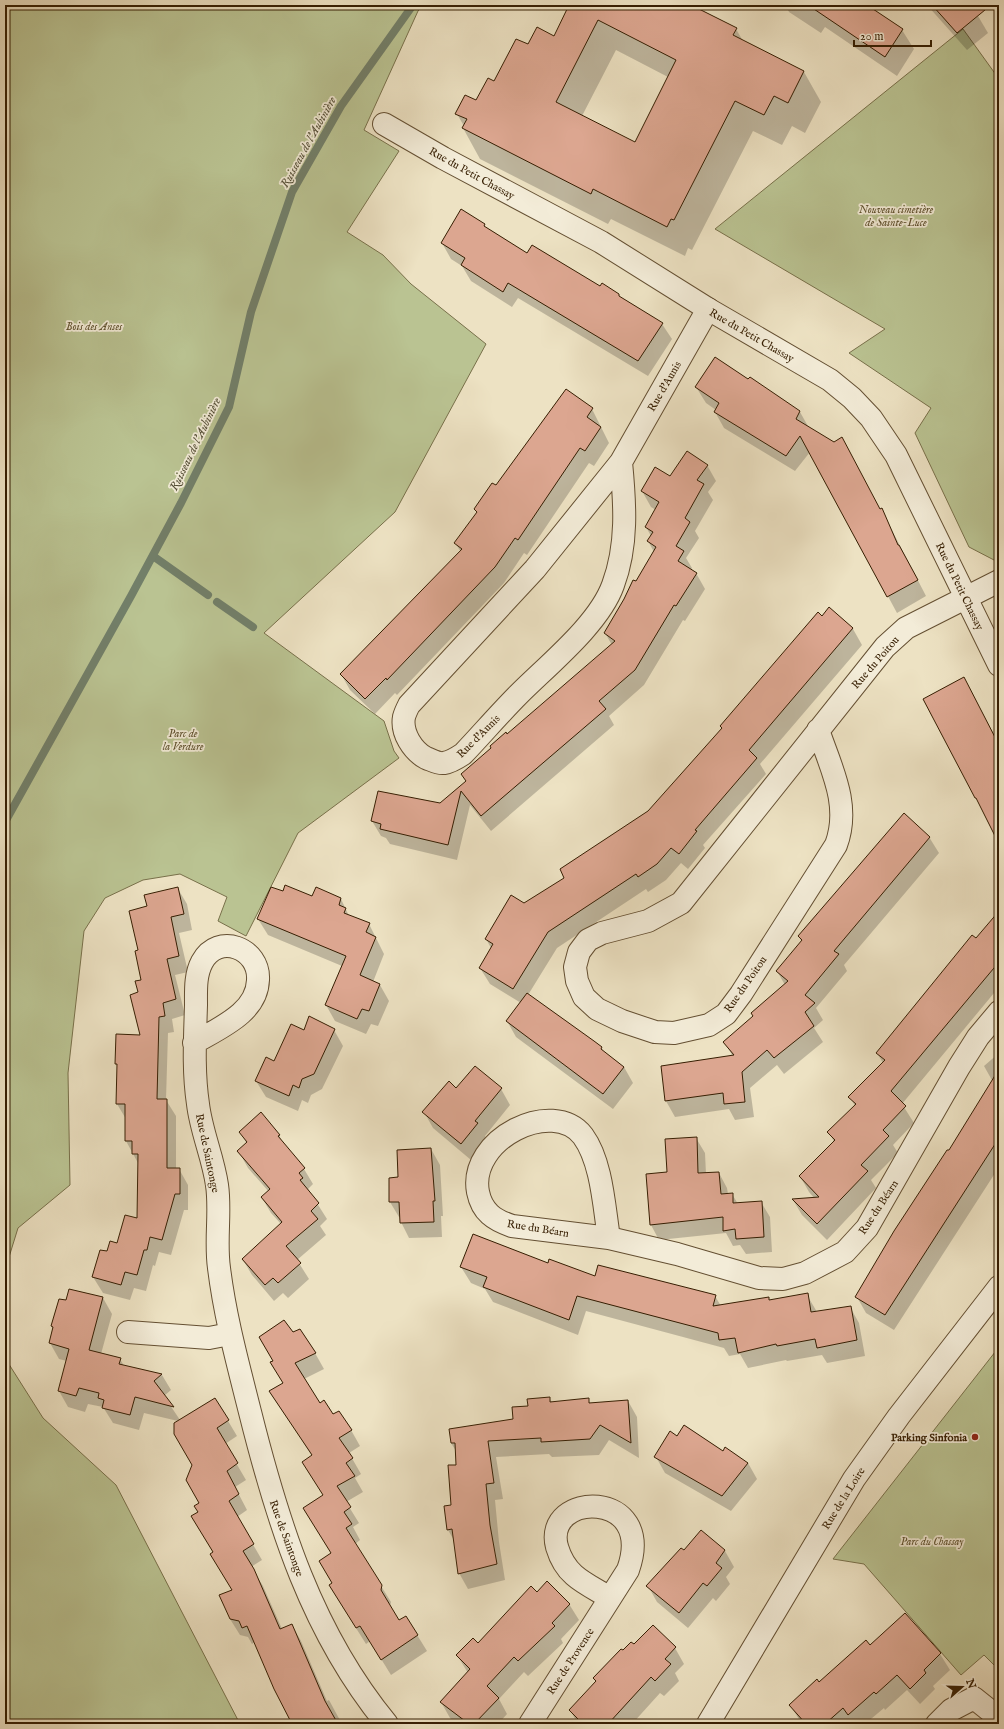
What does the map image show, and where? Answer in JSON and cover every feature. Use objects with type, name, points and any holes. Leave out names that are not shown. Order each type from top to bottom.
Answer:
[{"type":"street","name":"Rue du Petit Chassay","points":[[384,124],[443,158],[601,242],[708,309],[830,380],[852,398],[871,418],[896,455],[915,492],[964,598],[999,665]]},
{"type":"street","name":"Rue d'Aunis","points":[[621,462],[625,526],[621,557],[613,585],[602,606],[581,633],[517,696],[463,754],[453,760],[443,763],[433,761],[420,754],[411,745],[404,730],[404,717],[409,705],[536,569],[621,462],[708,309]]},
{"type":"street","name":"Rue du Poitou","points":[[818,730],[840,794],[843,814],[842,832],[836,845],[726,1014],[709,1025],[674,1034],[655,1032],[622,1021],[597,1009],[584,996],[577,981],[574,967],[579,952],[588,940],[602,933],[648,921],[681,902],[818,730],[885,647],[906,628],[999,581]]},
{"type":"street","name":"Rue du Béarn","points":[[610,1238],[596,1165],[589,1146],[582,1135],[571,1126],[560,1122],[530,1123],[506,1135],[492,1146],[478,1170],[476,1183],[479,1197],[486,1210],[498,1222],[512,1226],[610,1238],[677,1254],[759,1278],[783,1279],[805,1273],[825,1264],[845,1252],[867,1228],[959,1067],[978,1037],[999,1012]]},
{"type":"street","name":"Rue de Saintonge","points":[[194,1042],[198,1104],[217,1187],[216,1240],[230,1334],[266,1475],[298,1572],[320,1621],[362,1693],[387,1724]]},
{"type":"street","name":"Rue de la Loire","points":[[708,1724],[854,1479],[899,1416],[999,1287]]},
{"type":"street","points":[[128,1332],[209,1338],[230,1334]]},
{"type":"street","name":"Rue de Provence","points":[[530,1724],[610,1598]]},
{"type":"street","points":[[937,1724],[951,1710],[974,1698],[999,1718]]},
{"type":"green space","name":"Parc de la Verdure","points":[[5,5],[423,5],[418,11],[364,130],[399,151],[347,232],[383,255],[411,284],[486,344],[395,512],[264,633],[384,721],[394,751],[399,758],[298,833],[246,936],[218,921],[227,897],[180,874],[143,880],[105,898],[84,931],[68,1073],[70,1185],[18,1228],[5,1270]]},
{"type":"green space","name":"Nouveau cimetière de Sainte-Luce","points":[[963,29],[999,79],[999,557],[994,560],[969,547],[915,433],[931,408],[849,353],[885,329],[715,229]]},
{"type":"green space","name":"Parc du Chassay","points":[[999,1347],[999,1670],[984,1655],[961,1675],[864,1564],[833,1559]]},
{"type":"green space","points":[[5,1358],[43,1418],[116,1485],[240,1724],[5,1724]]},
{"type":"building","points":[[569,5],[691,5],[737,28],[733,35],[804,71],[788,103],[774,96],[764,115],[735,101],[674,220],[671,219],[667,227],[593,189],[591,194],[462,128],[467,119],[455,114],[465,95],[476,100],[488,78],[494,81],[516,39],[528,44],[537,27],[554,36]],"holes":[[[598,20],[676,60],[635,142],[556,102]]]},
{"type":"building","points":[[808,5],[867,5],[903,29],[885,57]]},
{"type":"building","points":[[932,5],[991,5],[957,33]]},
{"type":"building","points":[[461,209],[485,224],[484,226],[527,253],[532,245],[600,286],[602,283],[619,294],[619,296],[663,323],[638,361],[508,283],[503,292],[461,265],[465,258],[441,243]]},
{"type":"building","points":[[715,357],[748,379],[750,377],[800,411],[796,419],[834,442],[842,437],[880,509],[882,508],[898,545],[918,580],[887,597],[800,436],[786,456],[714,412],[719,403],[695,387]]},
{"type":"building","points":[[566,389],[593,408],[587,417],[601,427],[585,451],[580,448],[518,540],[515,538],[495,567],[387,680],[386,678],[365,699],[340,674],[462,549],[454,543],[477,512],[474,509],[492,483],[496,485]]},
{"type":"building","points":[[687,451],[708,465],[697,480],[704,484],[685,518],[690,522],[676,546],[684,551],[678,561],[697,573],[676,606],[674,605],[635,670],[599,701],[606,709],[481,816],[461,791],[448,845],[380,829],[381,824],[371,821],[378,791],[440,803],[466,781],[461,774],[491,748],[490,746],[506,732],[507,734],[615,641],[604,633],[624,599],[633,580],[636,581],[656,547],[647,541],[653,532],[645,527],[659,502],[641,491],[655,467],[670,476]]},
{"type":"building","points":[[829,607],[853,628],[749,750],[757,758],[695,830],[697,831],[679,854],[671,848],[657,864],[638,877],[636,874],[548,932],[513,989],[479,968],[493,944],[485,939],[511,895],[524,903],[564,878],[560,869],[648,811],[722,728],[720,726],[818,612],[822,616]]},
{"type":"building","points":[[964,677],[999,745],[999,844],[923,699]]},
{"type":"building","points":[[904,813],[930,837],[834,951],[839,954],[805,995],[815,1003],[805,1012],[814,1026],[774,1058],[767,1050],[742,1072],[745,1102],[724,1104],[723,1093],[665,1101],[661,1066],[734,1055],[723,1042],[753,1016],[751,1013],[788,981],[776,971],[802,940],[798,936]]},
{"type":"building","points":[[285,885],[312,896],[316,887],[341,898],[339,905],[346,908],[344,913],[370,923],[366,932],[376,937],[360,975],[380,984],[369,1011],[362,1009],[357,1019],[325,1005],[346,956],[257,919],[271,887],[283,891]]},
{"type":"building","points":[[178,887],[184,914],[171,917],[179,956],[167,959],[176,999],[163,1003],[165,1016],[159,1017],[157,1099],[167,1099],[167,1168],[180,1168],[180,1194],[175,1194],[162,1240],[150,1237],[147,1250],[144,1250],[137,1275],[125,1272],[121,1285],[92,1277],[100,1250],[107,1251],[110,1241],[117,1243],[125,1215],[137,1218],[138,1154],[132,1154],[132,1141],[125,1141],[125,1104],[116,1104],[116,1034],[140,1035],[130,995],[138,992],[135,981],[141,980],[135,951],[138,950],[129,911],[147,906],[144,895]]},
{"type":"building","points":[[999,911],[999,962],[891,1091],[906,1106],[883,1130],[889,1136],[861,1165],[868,1171],[817,1224],[792,1199],[819,1197],[799,1176],[835,1140],[827,1132],[856,1104],[848,1097],[885,1060],[876,1053],[972,935],[976,938]]},
{"type":"building","points":[[527,993],[602,1047],[601,1049],[624,1067],[603,1094],[506,1021]]},
{"type":"building","points":[[309,1016],[335,1029],[314,1074],[302,1079],[299,1088],[293,1085],[289,1096],[255,1081],[266,1057],[274,1061],[291,1024],[304,1030]]},
{"type":"building","points":[[475,1066],[502,1088],[475,1121],[478,1123],[461,1144],[422,1112],[449,1081],[456,1088]]},
{"type":"building","points":[[999,1069],[999,1138],[885,1315],[855,1297],[894,1231],[947,1150],[949,1150]]},
{"type":"building","points":[[261,1112],[280,1135],[278,1136],[305,1168],[299,1173],[303,1178],[300,1180],[319,1203],[311,1211],[318,1219],[286,1246],[301,1263],[278,1283],[273,1278],[265,1285],[242,1259],[282,1222],[261,1197],[270,1189],[237,1151],[247,1142],[239,1132]]},
{"type":"building","points":[[697,1137],[698,1173],[719,1172],[721,1194],[733,1193],[733,1203],[762,1201],[764,1237],[736,1239],[735,1229],[723,1231],[723,1217],[650,1225],[646,1174],[667,1172],[665,1139]]},
{"type":"building","points":[[431,1148],[435,1201],[433,1201],[434,1222],[400,1223],[399,1202],[389,1202],[389,1178],[398,1177],[397,1150]]},
{"type":"building","points":[[473,1234],[548,1263],[549,1259],[595,1276],[598,1265],[716,1295],[713,1306],[769,1297],[769,1300],[808,1293],[811,1312],[851,1306],[857,1340],[817,1348],[815,1339],[777,1346],[776,1344],[738,1353],[735,1338],[719,1340],[718,1333],[577,1296],[569,1320],[483,1287],[487,1277],[460,1267]]},
{"type":"building","points":[[69,1289],[103,1297],[89,1350],[121,1358],[119,1364],[162,1374],[154,1381],[174,1407],[135,1397],[130,1415],[102,1408],[104,1400],[98,1398],[99,1393],[79,1388],[76,1396],[58,1391],[69,1349],[49,1343],[53,1327],[51,1326],[59,1299],[66,1300]]},
{"type":"building","points":[[284,1320],[293,1332],[300,1329],[316,1353],[295,1363],[320,1403],[324,1400],[333,1414],[339,1411],[352,1430],[339,1438],[353,1458],[346,1463],[355,1476],[337,1486],[351,1507],[344,1512],[352,1524],[346,1528],[382,1585],[381,1590],[399,1620],[406,1616],[418,1635],[381,1660],[360,1626],[356,1628],[329,1585],[332,1583],[319,1561],[331,1553],[303,1508],[323,1495],[302,1462],[312,1455],[269,1391],[283,1383],[270,1362],[273,1361],[259,1337]]},
{"type":"building","points":[[550,1397],[550,1402],[589,1398],[589,1403],[628,1400],[631,1443],[600,1425],[590,1439],[541,1442],[541,1438],[488,1441],[494,1483],[486,1484],[490,1525],[497,1564],[458,1574],[452,1529],[447,1530],[444,1506],[451,1505],[448,1465],[456,1465],[455,1443],[451,1443],[449,1429],[513,1419],[512,1407],[528,1406],[527,1399]]},
{"type":"building","points":[[215,1398],[229,1420],[217,1428],[238,1463],[227,1471],[239,1494],[229,1501],[254,1544],[243,1551],[254,1569],[280,1629],[292,1624],[325,1701],[338,1724],[292,1724],[274,1689],[247,1626],[242,1628],[239,1621],[230,1619],[219,1595],[232,1590],[210,1554],[213,1552],[191,1516],[198,1512],[194,1506],[199,1503],[186,1480],[192,1465],[174,1434],[174,1423]]},
{"type":"building","points":[[684,1425],[723,1451],[725,1447],[748,1463],[722,1496],[654,1457],[670,1431],[677,1436]]},
{"type":"building","points":[[701,1530],[725,1550],[716,1563],[722,1568],[707,1586],[703,1583],[679,1613],[646,1586],[681,1548],[684,1550]]},
{"type":"building","points":[[547,1581],[570,1604],[552,1623],[555,1626],[518,1661],[514,1657],[487,1686],[499,1698],[474,1724],[469,1724],[440,1702],[470,1669],[456,1655],[473,1638],[478,1643],[531,1586],[537,1592]]},
{"type":"building","points":[[905,1613],[941,1653],[924,1670],[926,1673],[910,1689],[897,1675],[876,1694],[874,1692],[848,1715],[843,1708],[825,1724],[806,1724],[789,1705],[817,1679],[819,1682],[866,1640],[870,1645]]},
{"type":"building","points":[[653,1625],[676,1647],[665,1659],[671,1664],[655,1681],[651,1677],[608,1724],[583,1724],[569,1710],[596,1681],[593,1678],[621,1649],[623,1650],[631,1642],[634,1644]]},
{"type":"waterway","name":"Ruisseau de l'Aubinière","points":[[5,822],[131,596],[181,503],[229,407],[251,312],[292,192],[341,106],[413,5]]},
{"type":"waterway","points":[[153,556],[208,595]]},
{"type":"waterway","points":[[217,602],[253,627]]},
{"type":"place","name":"Parking Sinfonia","points":[[975,1437]]},
{"type":"park label","name":"Bois des Anses","points":[[94,326]]}]
